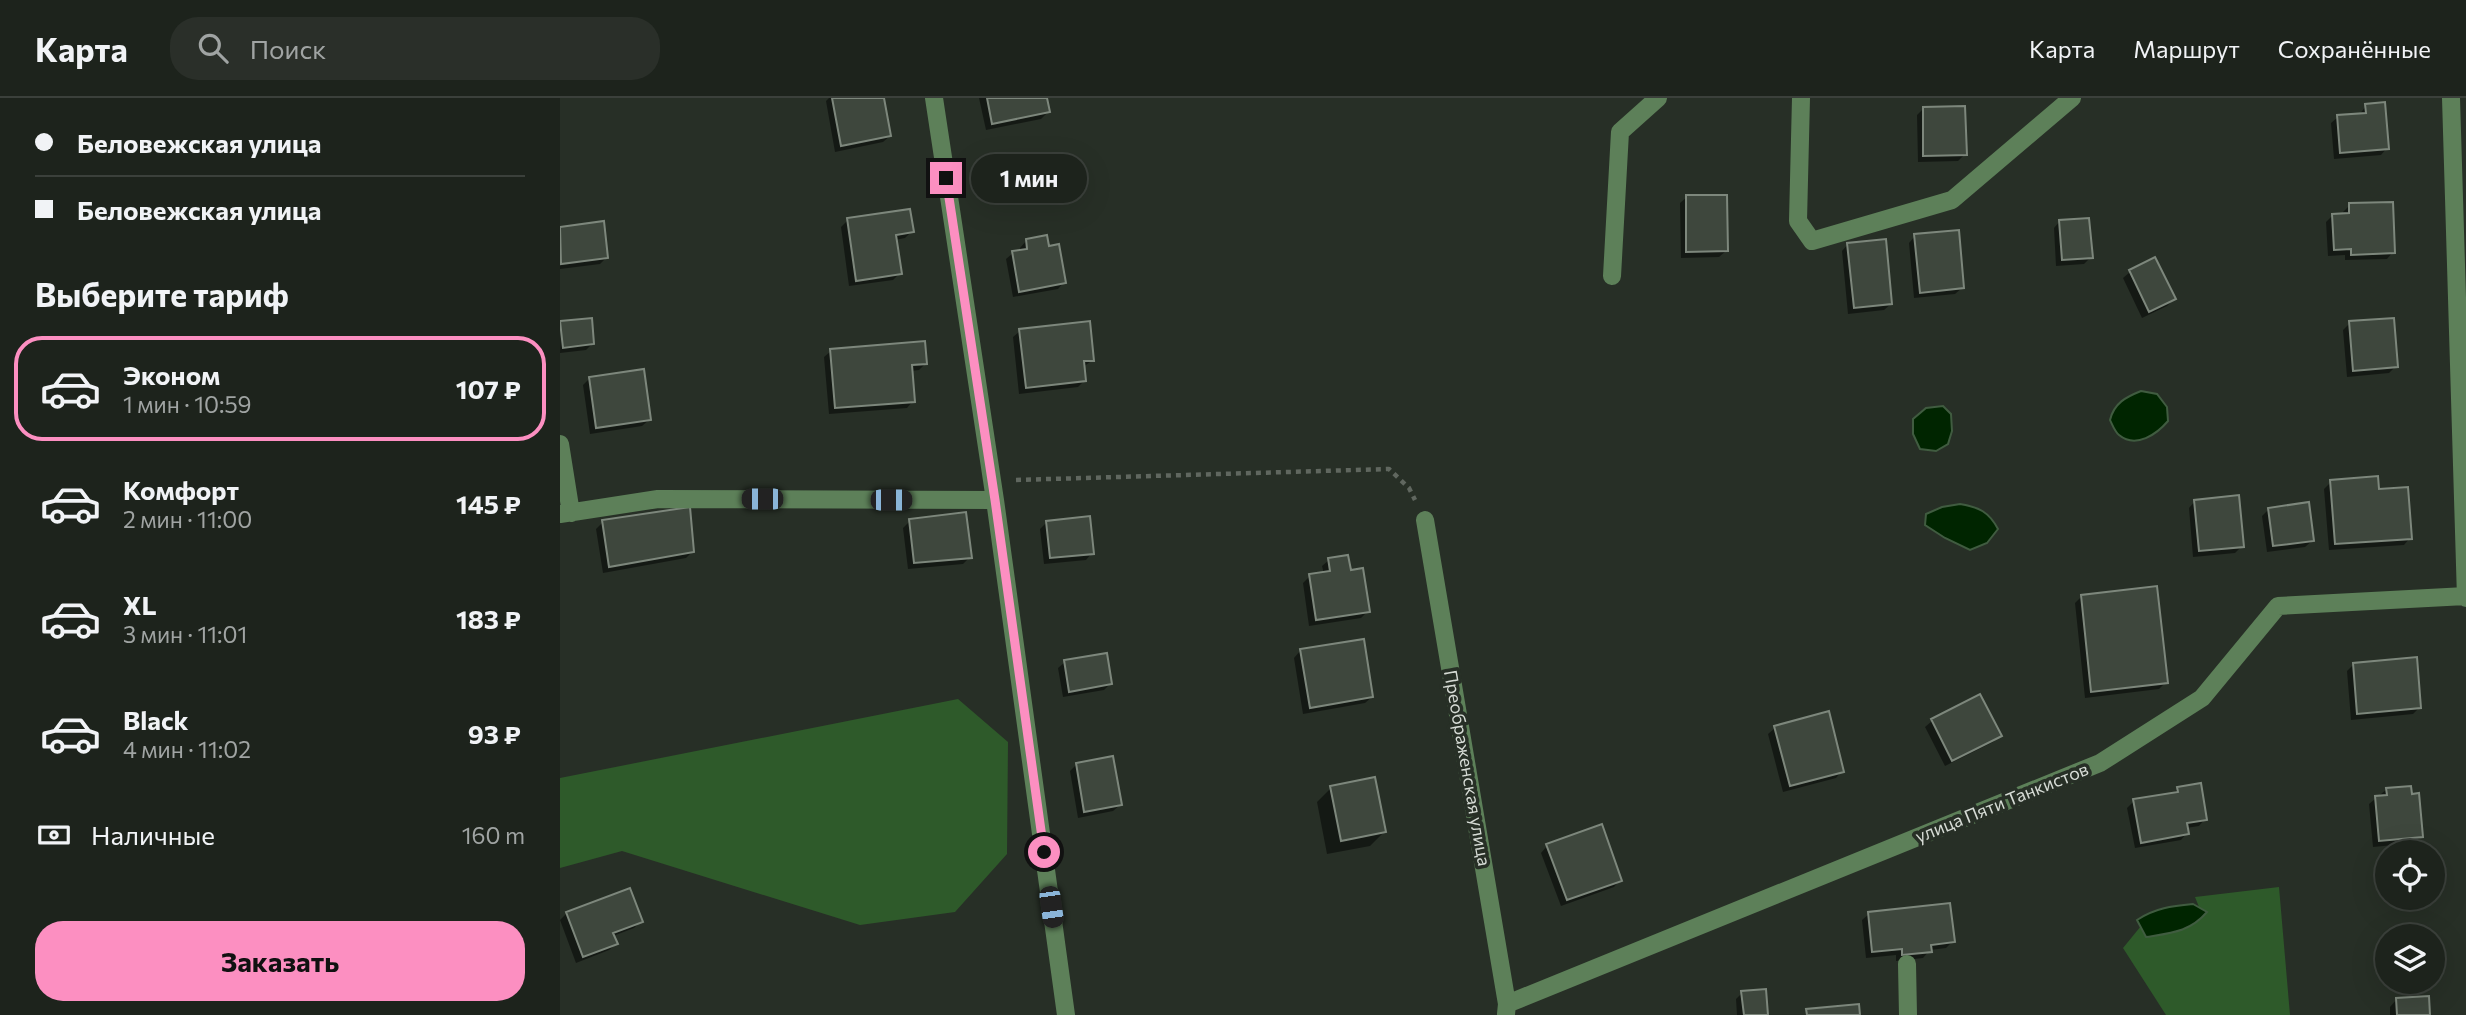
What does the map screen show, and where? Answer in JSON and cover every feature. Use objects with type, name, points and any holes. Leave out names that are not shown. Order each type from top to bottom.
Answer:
[{"type":"street","points":[[934,98],[995,500],[1066,1015]]},
{"type":"street","points":[[1612,276],[1620,132],[1658,98]]},
{"type":"street","points":[[1801,98],[1798,221],[1812,241],[1952,200],[2072,98]]},
{"type":"street","points":[[2451,98],[2466,597]]},
{"type":"street","points":[[560,444],[565,514],[658,499],[995,500]]},
{"type":"street","name":"Преображенская улица","points":[[1425,520],[1506,1010]]},
{"type":"street","name":"улица Пяти Танкистов","points":[[1506,1010],[2100,763],[2202,698],[2278,606],[2466,597]]},
{"type":"street","points":[[1907,964],[1908,1015]]},
{"type":"path","points":[[995,500],[1015,480],[1390,469],[1409,488],[1425,520]]},
{"type":"shaded area","points":[[2141,391],[2157,394],[2167,407],[2168,421],[2146,438],[2132,441],[2118,434],[2110,420],[2121,401]]},
{"type":"shaded area","points":[[1943,406],[1951,414],[1952,431],[1948,444],[1936,451],[1920,449],[1913,434],[1913,419],[1926,408]]},
{"type":"shaded area","points":[[1960,504],[1983,511],[1995,523],[1998,529],[1987,543],[1970,550],[1925,525],[1926,514],[1942,507]]},
{"type":"shaded area","points":[[958,699],[1008,742],[1007,854],[955,912],[860,925],[622,851],[560,868],[560,778]]},
{"type":"shaded area","points":[[2279,887],[2290,1015],[2166,1015],[2123,948],[2141,926],[2147,937],[2172,932],[2194,923],[2206,912],[2199,907],[2195,897]]},
{"type":"shaded area","points":[[2193,904],[2207,912],[2194,924],[2180,931],[2146,937],[2137,920],[2164,908]]},
{"type":"building","points":[[832,98],[884,98],[891,136],[841,146]]},
{"type":"building","points":[[987,98],[1047,98],[1050,112],[992,124]]},
{"type":"building","points":[[2385,102],[2389,149],[2340,153],[2337,115],[2366,113],[2365,104]]},
{"type":"building","points":[[1965,106],[1967,155],[1923,156],[1923,107]]},
{"type":"building","points":[[1686,195],[1727,195],[1728,251],[1686,252]]},
{"type":"building","points":[[2393,202],[2395,253],[2351,255],[2351,249],[2334,250],[2332,214],[2349,213],[2349,203]]},
{"type":"building","points":[[910,209],[914,232],[896,235],[902,274],[856,281],[847,218]]},
{"type":"building","points":[[2089,218],[2093,258],[2062,260],[2059,220]]},
{"type":"building","points":[[604,221],[608,258],[561,264],[560,227]]},
{"type":"building","points":[[1959,230],[1964,288],[1920,293],[1914,234]]},
{"type":"building","points":[[1047,235],[1049,246],[1059,244],[1066,283],[1019,292],[1012,251],[1027,249],[1026,239]]},
{"type":"building","points":[[1886,239],[1892,304],[1854,308],[1847,243]]},
{"type":"building","points":[[2155,257],[2176,299],[2149,312],[2129,270]]},
{"type":"building","points":[[592,318],[594,344],[563,348],[560,321]]},
{"type":"building","points":[[2394,318],[2398,367],[2353,371],[2349,321]]},
{"type":"building","points":[[1090,321],[1094,361],[1084,361],[1086,381],[1026,388],[1019,329]]},
{"type":"building","points":[[925,341],[927,364],[912,365],[915,402],[835,408],[830,349]]},
{"type":"building","points":[[644,369],[651,420],[596,428],[589,377]]},
{"type":"building","points":[[2378,476],[2379,489],[2408,487],[2412,539],[2335,544],[2330,480]]},
{"type":"building","points":[[2239,495],[2244,547],[2199,551],[2194,500]]},
{"type":"building","points":[[2309,502],[2314,541],[2273,546],[2268,508]]},
{"type":"building","points":[[690,507],[694,552],[609,567],[602,520]]},
{"type":"building","points":[[966,512],[972,558],[914,563],[909,519]]},
{"type":"building","points":[[1090,516],[1094,554],[1050,558],[1046,521]]},
{"type":"building","points":[[1348,555],[1351,570],[1363,568],[1370,612],[1316,620],[1309,574],[1330,571],[1328,558]]},
{"type":"building","points":[[2157,586],[2168,683],[2091,692],[2081,595]]},
{"type":"building","points":[[1364,639],[1373,697],[1310,708],[1300,649]]},
{"type":"building","points":[[1107,653],[1112,684],[1069,692],[1064,660]]},
{"type":"building","points":[[2417,657],[2421,708],[2357,714],[2353,663]]},
{"type":"building","points":[[1980,694],[2002,736],[1952,761],[1931,719]]},
{"type":"building","points":[[1829,711],[1844,772],[1790,786],[1774,726]]},
{"type":"building","points":[[1113,756],[1122,805],[1084,812],[1076,763]]},
{"type":"building","points":[[1375,777],[1386,832],[1341,841],[1330,786]]},
{"type":"building","points":[[2201,783],[2207,820],[2187,823],[2189,834],[2141,843],[2133,799],[2178,792],[2177,787]]},
{"type":"building","points":[[2411,786],[2412,794],[2419,793],[2423,837],[2379,840],[2375,796],[2387,795],[2386,788]]},
{"type":"building","points":[[1602,824],[1622,881],[1567,900],[1546,844]]},
{"type":"building","points":[[630,888],[643,922],[613,933],[618,944],[583,957],[566,912]]},
{"type":"building","points":[[1950,903],[1955,942],[1931,945],[1932,952],[1902,955],[1902,949],[1872,952],[1868,912]]},
{"type":"building","points":[[1766,989],[1768,1015],[1744,1015],[1741,991]]},
{"type":"building","points":[[2429,996],[2430,1015],[2397,1015],[2396,998]]},
{"type":"building","points":[[1859,1004],[1860,1015],[1807,1015],[1806,1009]]},
{"type":"route","points":[[946,178],[995,500],[1044,852]]}]
